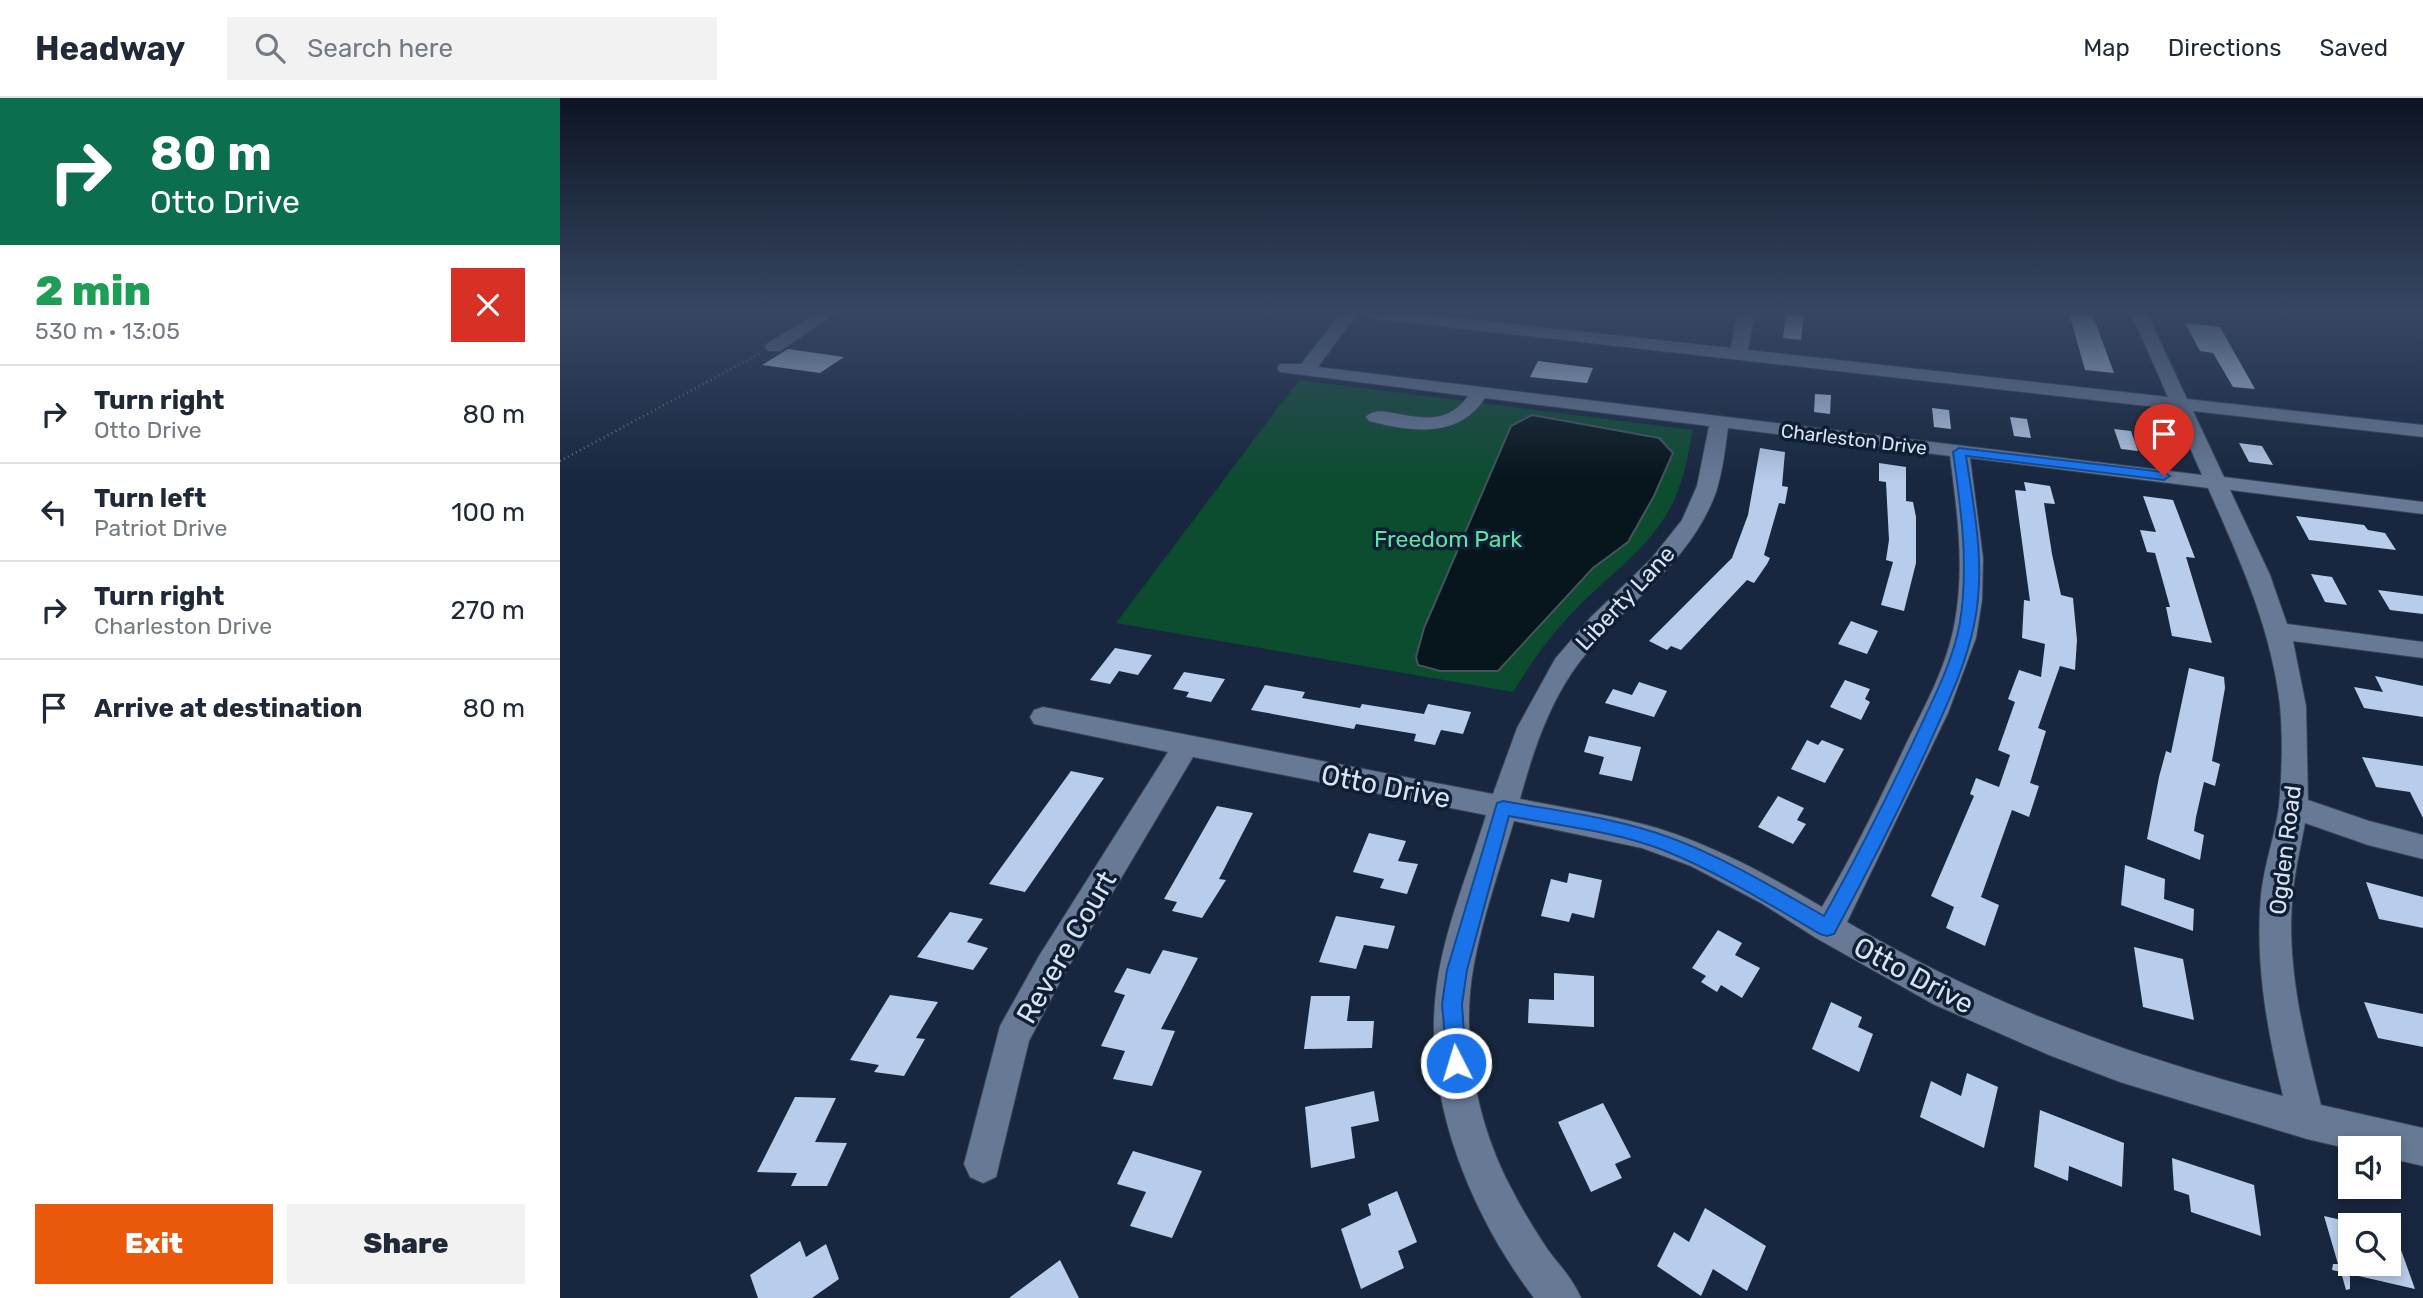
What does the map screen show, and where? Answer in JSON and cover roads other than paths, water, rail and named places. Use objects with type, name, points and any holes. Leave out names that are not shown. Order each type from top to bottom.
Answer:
[{"type":"street","name":"Charleston Drive","points":[[1296,369],[2423,508]]},
{"type":"street","points":[[1868,369],[2423,431]]},
{"type":"street","name":"Ogden Road","points":[[2165,369],[2258,575],[2280,631],[2293,706],[2293,807],[2277,892],[2275,942],[2286,1036],[2307,1121]]},
{"type":"street","points":[[1376,417],[1429,424],[1449,422],[1463,416],[1480,392]]},
{"type":"street","name":"Liberty Lane","points":[[1560,1298],[1522,1247],[1478,1162],[1466,1122],[1453,1044],[1452,1004],[1457,970],[1503,808],[1529,728],[1564,664],[1588,634],[1667,558],[1690,524],[1708,484],[1718,422]]},
{"type":"street","points":[[1827,928],[1878,836],[1953,674],[1967,624],[1972,573],[1972,533],[1959,452]]},
{"type":"street","points":[[2280,631],[2423,650]]},
{"type":"street","name":"Otto Drive","points":[[1042,717],[1603,827],[1665,843],[1735,875],[1904,973],[2056,1042],[2202,1094],[2423,1147]]},
{"type":"street","name":"Revere Court","points":[[983,1164],[1012,1038],[1051,966],[1186,745]]},
{"type":"street","points":[[2293,807],[2368,833],[2423,847]]},
{"type":"park label","name":"Freedom Park","points":[[1448,539]]}]
